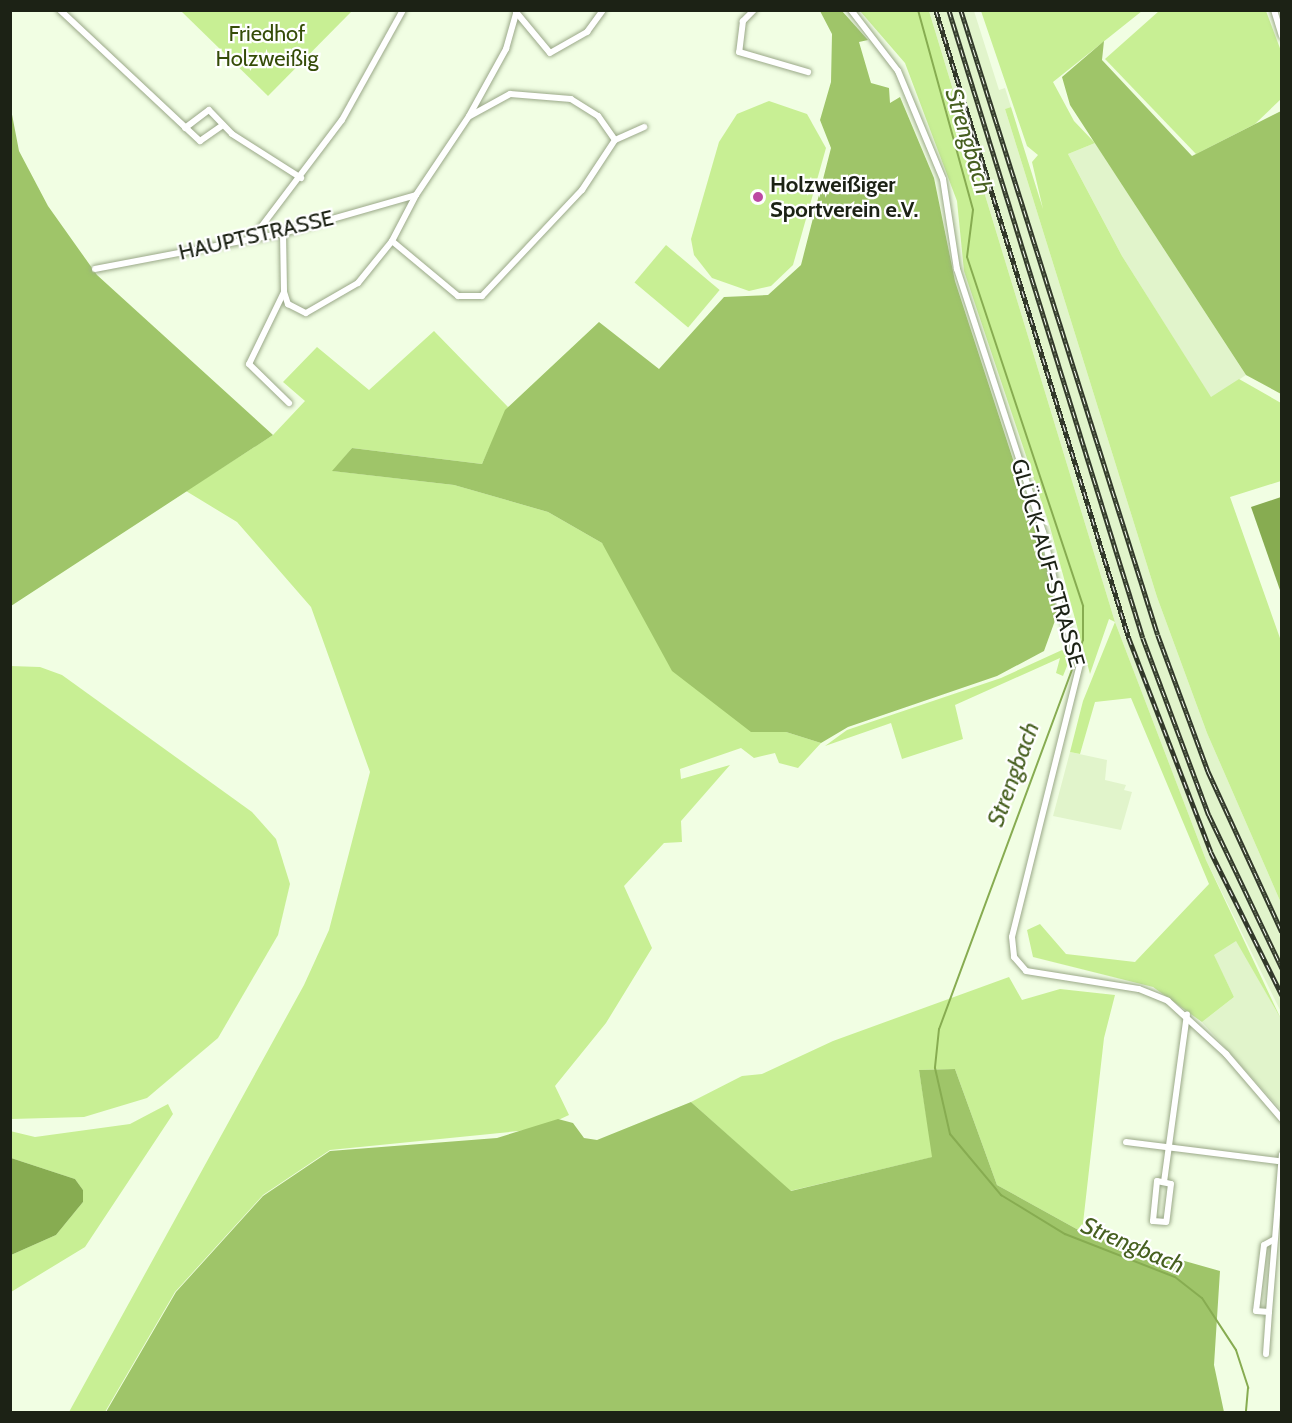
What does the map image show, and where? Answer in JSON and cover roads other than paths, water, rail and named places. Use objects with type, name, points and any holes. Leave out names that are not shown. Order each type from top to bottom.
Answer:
[{"type":"street","points":[[60,10],[185,128],[206,142],[223,124]]},
{"type":"street","points":[[261,237],[261,226],[301,178],[342,120],[403,10]]},
{"type":"street","points":[[517,11],[550,53],[587,33],[603,10]]},
{"type":"street","points":[[754,10],[744,18],[739,52],[808,72]]},
{"type":"street","name":"GLÜCK-AUF-STRASSE","points":[[850,10],[898,71],[943,179],[957,269],[1043,532],[1073,648],[1080,664],[1012,937],[1014,957],[1026,971],[1139,989],[1186,1016],[1281,1119]]},
{"type":"street","points":[[1274,10],[1281,36]]},
{"type":"street","points":[[283,233],[284,292],[288,304],[306,313],[358,283],[392,241],[416,195],[470,116],[506,49],[517,11]]},
{"type":"street","points":[[470,116],[510,94],[571,99],[598,116],[615,140]]},
{"type":"street","points":[[185,128],[203,111],[301,178]]},
{"type":"street","points":[[392,241],[458,296],[482,296],[582,190],[615,140],[644,127]]},
{"type":"street","name":"HAUPTSTRASSE","points":[[95,269],[283,233],[416,195]]},
{"type":"street","points":[[284,292],[249,364],[289,403]]},
{"type":"street","points":[[1164,1182],[1186,1016]]},
{"type":"street","points":[[1126,1142],[1280,1158],[1273,1240],[1277,1247],[1266,1354]]},
{"type":"street","points":[[1157,1181],[1164,1182],[1171,1184],[1166,1222],[1153,1221],[1157,1181]]},
{"type":"street","points":[[1269,1312],[1256,1311],[1264,1245],[1273,1240]]},
{"type":"waterway","name":"Strengbach","points":[[918,10],[973,210],[967,257],[1083,606],[1083,640],[939,1029],[935,1068],[950,1134],[1001,1195],[1065,1234],[1175,1277],[1202,1298],[1236,1350],[1248,1388],[1246,1412]]},
{"type":"railway","points":[[936,10],[1129,638],[1211,852],[1282,995]]},
{"type":"railway","points":[[949,10],[1143,638],[1209,815],[1282,968]]},
{"type":"railway","points":[[961,10],[1158,635],[1208,771],[1282,932]]},
{"type":"place","name":"Holzweißiger Sportverein e.V.","points":[[758,197]]},
{"type":"park label","name":"Friedhof Holzweißig","points":[[267,46]]}]
